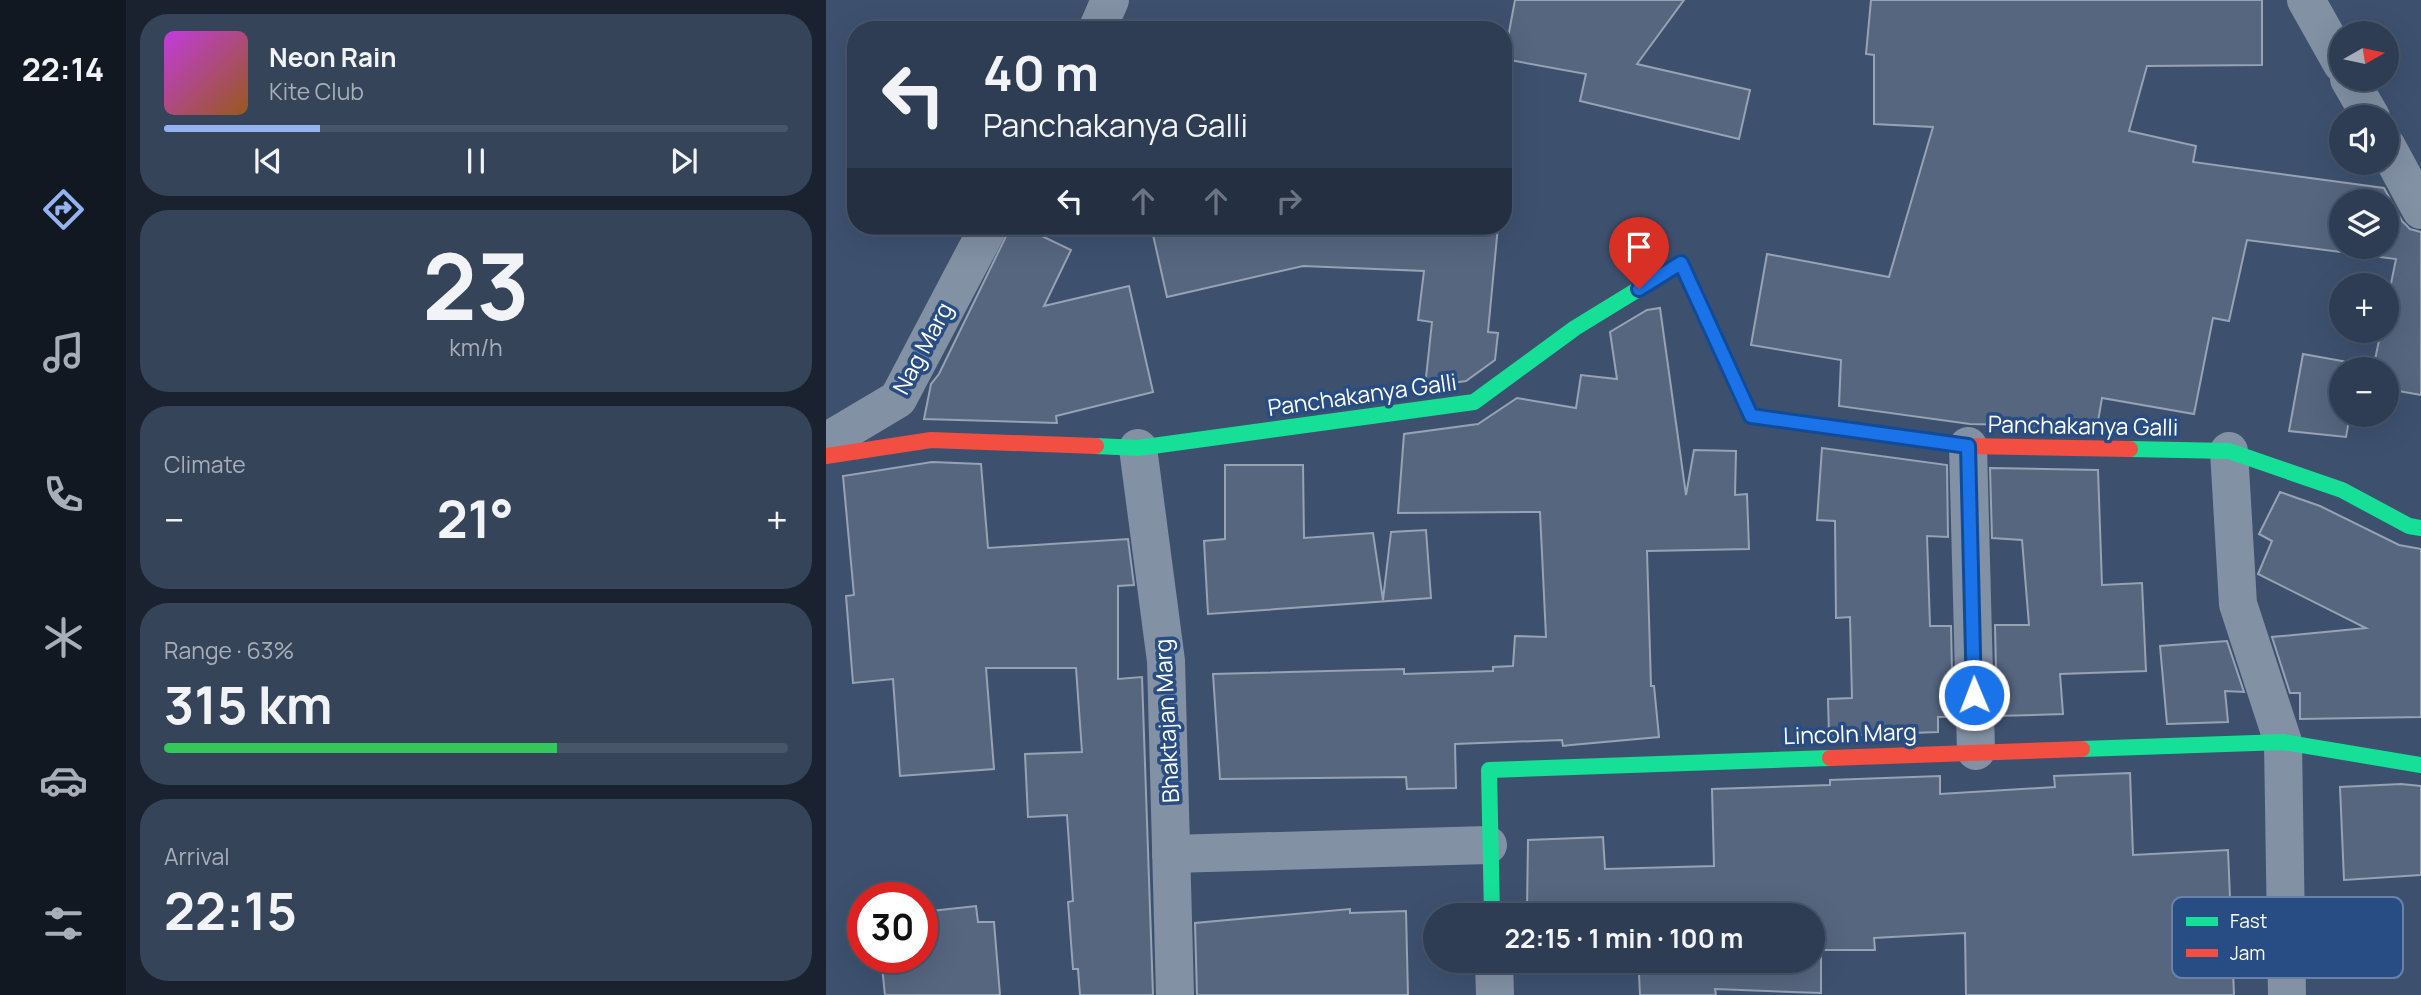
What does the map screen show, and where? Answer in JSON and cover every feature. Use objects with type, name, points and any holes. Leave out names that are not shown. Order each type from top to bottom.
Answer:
[{"type":"street","points":[[1101,21],[1110,0]]},
{"type":"street","points":[[2306,0],[2329,41]]},
{"type":"street","points":[[2399,169],[2421,210]]},
{"type":"street","name":"Nag Marg","points":[[826,442],[898,399],[984,235]]},
{"type":"street","name":"Panchakanya Galli","points":[[826,456],[931,440],[1138,448],[1474,402],[1575,328],[1681,263],[1751,416],[1968,446],[2229,451],[2342,490],[2409,526],[2421,528]]},
{"type":"street","points":[[1968,446],[1976,751]]},
{"type":"street","name":"Bhaktajan Marg","points":[[1138,448],[1166,661],[1175,995]]},
{"type":"street","points":[[2229,451],[2238,604],[2283,742],[2285,897]]},
{"type":"street","name":"Lincoln Marg","points":[[1488,845],[1489,771],[1976,751],[2283,742],[2421,765]]},
{"type":"street","points":[[1171,854],[1488,845],[1491,903]]},
{"type":"street","points":[[1494,973],[1495,995]]},
{"type":"building","points":[[1515,0],[1684,0],[1637,64],[1750,90],[1739,139],[1580,101],[1586,74],[1512,60],[1511,21]]},
{"type":"building","points":[[1871,0],[2262,0],[2262,65],[2147,66],[2129,131],[2196,146],[2193,162],[2385,189],[2329,189],[2329,250],[2247,240],[2229,321],[2213,318],[2194,414],[2102,398],[2097,427],[1970,424],[1839,406],[1841,360],[1751,345],[1767,254],[1889,277],[1933,127],[1874,124],[1874,55],[1866,54]]},
{"type":"building","points":[[2399,216],[2410,229],[2421,232],[2421,395],[2399,391],[2399,357],[2376,357],[2378,343],[2399,343],[2399,273],[2393,273],[2396,259],[2399,259]]},
{"type":"building","points":[[1007,235],[1040,235],[1071,250],[1044,306],[1129,286],[1153,392],[1056,416],[1057,423],[924,419],[931,384],[939,374]]},
{"type":"building","points":[[1153,235],[1497,235],[1488,332],[1498,333],[1495,360],[1466,381],[1425,387],[1432,322],[1418,320],[1424,271],[1303,266],[1167,297]]},
{"type":"building","points":[[1660,308],[1686,495],[1694,450],[1736,451],[1735,495],[1747,494],[1749,549],[1647,551],[1651,686],[1654,686],[1659,737],[1563,746],[1562,740],[1455,744],[1456,788],[1407,789],[1406,777],[1220,779],[1213,674],[1404,669],[1404,674],[1493,671],[1493,667],[1513,666],[1515,636],[1546,637],[1540,512],[1398,513],[1404,434],[1478,424],[1517,398],[1576,408],[1581,375],[1617,379],[1610,332],[1647,310]]},
{"type":"building","points":[[2303,354],[2329,359],[2329,427],[2348,427],[2346,437],[2289,431]]},
{"type":"building","points":[[1822,448],[1947,465],[1948,537],[1927,536],[1930,626],[1951,626],[1953,717],[1938,717],[1938,732],[1829,736],[1828,699],[1852,698],[1850,617],[1836,618],[1835,521],[1817,520]]},
{"type":"building","points":[[932,462],[981,464],[988,548],[1128,539],[1134,585],[1118,586],[1118,679],[1142,677],[1153,995],[1080,995],[1078,969],[1073,969],[1068,902],[1073,901],[1067,815],[1028,817],[1025,754],[1082,752],[1076,668],[986,668],[994,769],[900,776],[893,679],[853,683],[846,596],[854,595],[843,476]]},
{"type":"building","points":[[1225,465],[1303,465],[1304,538],[1373,533],[1383,600],[1391,532],[1426,530],[1431,598],[1208,614],[1204,541],[1225,539]]},
{"type":"building","points":[[1990,468],[2098,470],[2102,585],[2142,583],[2146,671],[2060,674],[2063,714],[1997,716],[1995,625],[2029,625],[2022,540],[1992,538]]},
{"type":"building","points":[[2280,492],[2320,506],[2399,545],[2421,549],[2421,717],[2300,719],[2300,693],[2290,693],[2272,637],[2366,628],[2258,574],[2272,541],[2259,534]]},
{"type":"building","points":[[2227,641],[2244,692],[2225,691],[2228,722],[2167,724],[2160,646]]},
{"type":"building","points":[[2130,773],[2133,855],[2228,850],[2230,897],[2172,897],[2172,978],[2233,978],[2234,995],[1966,995],[1965,933],[1874,938],[1875,950],[1825,950],[1825,903],[1527,903],[1528,840],[1603,837],[1605,869],[1714,866],[1712,789],[1830,785],[1830,780],[1940,776],[1940,794],[2055,787],[2054,776]]},
{"type":"building","points":[[2401,784],[2421,786],[2421,875],[2344,880],[2340,787]]},
{"type":"building","points":[[976,906],[978,922],[994,922],[1000,995],[885,995],[883,973],[938,973],[938,910]]},
{"type":"building","points":[[1350,909],[1350,913],[1406,911],[1408,995],[1197,995],[1195,923]]},
{"type":"building","points":[[1598,973],[1821,973],[1821,993],[1715,989],[1716,995],[1640,995],[1639,974]]},
{"type":"traffic: fast","points":[[1096,446],[1138,448],[1474,402],[1575,328],[1681,263],[1718,345]]},
{"type":"traffic: fast","points":[[2130,449],[2229,451],[2342,490],[2409,526],[2421,528]]},
{"type":"traffic: fast","points":[[2082,749],[2283,742],[2421,765]]},
{"type":"traffic: fast","points":[[1492,903],[1489,770],[1830,758]]},
{"type":"traffic: jam","points":[[1718,345],[1751,416],[1968,446],[2130,449]]},
{"type":"traffic: jam","points":[[826,456],[931,440],[1096,446]]},
{"type":"traffic: jam","points":[[1830,758],[2082,749]]},
{"type":"route","points":[[1639,289],[1681,263],[1751,416],[1968,446],[1974,695]]}]
